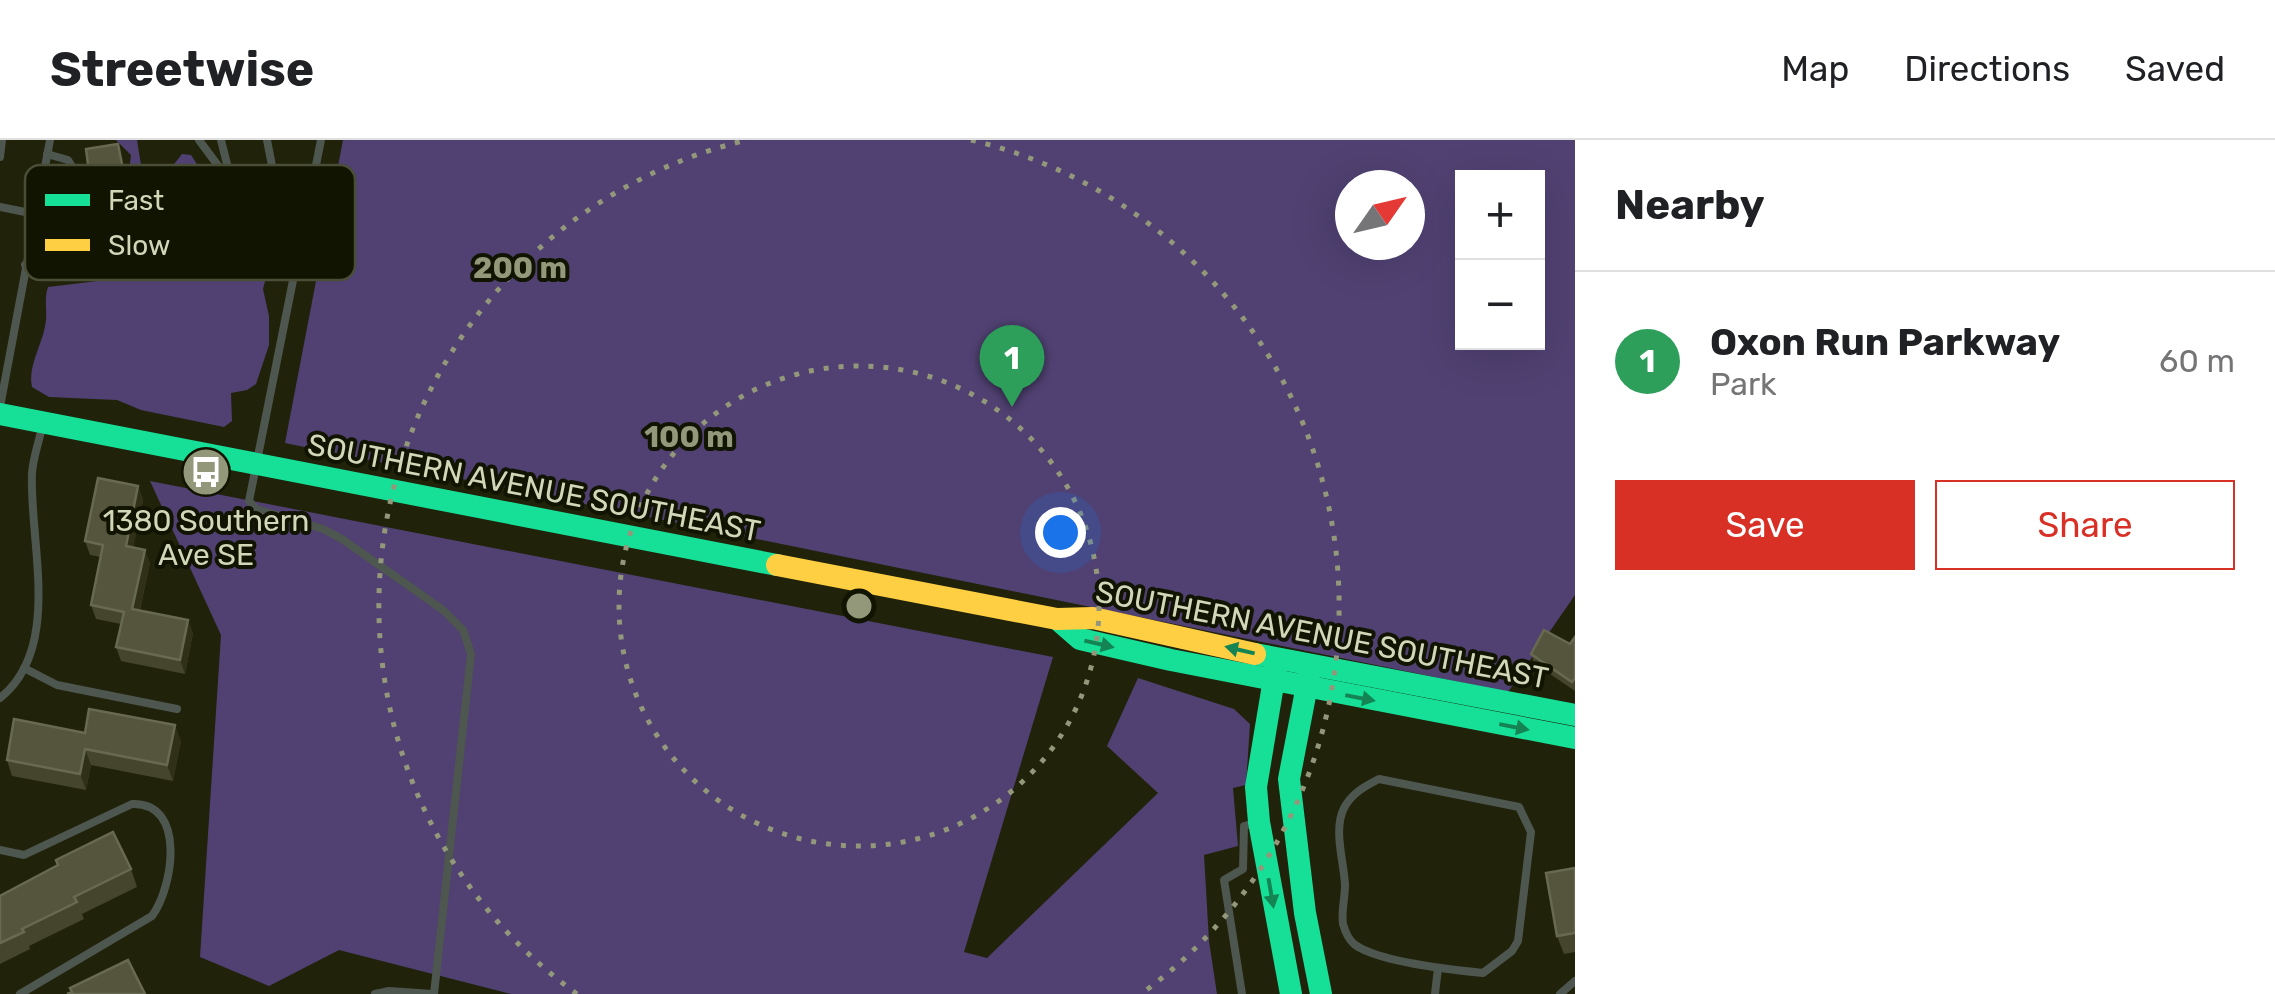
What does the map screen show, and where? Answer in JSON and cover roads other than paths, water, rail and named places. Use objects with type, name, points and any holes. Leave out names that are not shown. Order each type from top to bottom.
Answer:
[{"type":"main road","name":"SOUTHERN AVENUE SOUTHEAST","points":[[0,410],[43,423],[1057,619],[1093,618],[1275,670],[1575,738]]},
{"type":"main road","name":"SOUTHERN AVENUE SOUTHEAST","points":[[1057,619],[1080,639],[1230,674],[1275,670]]},
{"type":"main road","points":[[1275,670],[1256,787],[1290,994]]},
{"type":"main road","points":[[1230,674],[1257,702],[1264,731]]},
{"type":"main road","name":"SOUTHERN AVENUE SOUTHEAST","points":[[1309,678],[1575,714]]},
{"type":"main road","points":[[1309,678],[1293,752],[1290,807],[1304,914],[1321,994]]},
{"type":"lane","points":[[0,156],[2,140]]},
{"type":"lane","points":[[45,165],[50,140]]},
{"type":"lane","points":[[199,140],[217,165]]},
{"type":"lane","points":[[221,140],[227,165]]},
{"type":"lane","points":[[267,140],[272,165]]},
{"type":"lane","points":[[316,165],[321,140]]},
{"type":"lane","points":[[47,154],[68,160],[71,165]]},
{"type":"lane","points":[[0,207],[25,212]]},
{"type":"lane","points":[[0,410],[25,265]]},
{"type":"lane","points":[[293,280],[249,501],[256,509],[342,538],[443,610],[464,630],[471,654],[433,994],[389,990],[375,994]]},
{"type":"lane","points":[[0,698],[24,668],[40,604],[32,471],[43,423]]},
{"type":"lane","points":[[24,668],[57,684],[178,709]]},
{"type":"lane","points":[[1378,779],[1519,807],[1531,832],[1518,941],[1512,950],[1483,973],[1438,968],[1370,952],[1353,944],[1344,930],[1342,812],[1353,793],[1378,779]]},
{"type":"lane","points":[[0,850],[24,855],[132,804],[158,810],[171,834],[164,896],[152,916],[20,994]]},
{"type":"lane","points":[[1242,994],[1224,880],[1243,869],[1244,826],[1259,822]]},
{"type":"lane","points":[[1435,994],[1438,968]]},
{"type":"lane","points":[[1560,994],[1575,981]]},
{"type":"place","name":"Oxon Run Parkway","points":[[1012,407]]},
{"type":"place","name":"1380 Southern Ave SE","points":[[206,472]]}]
